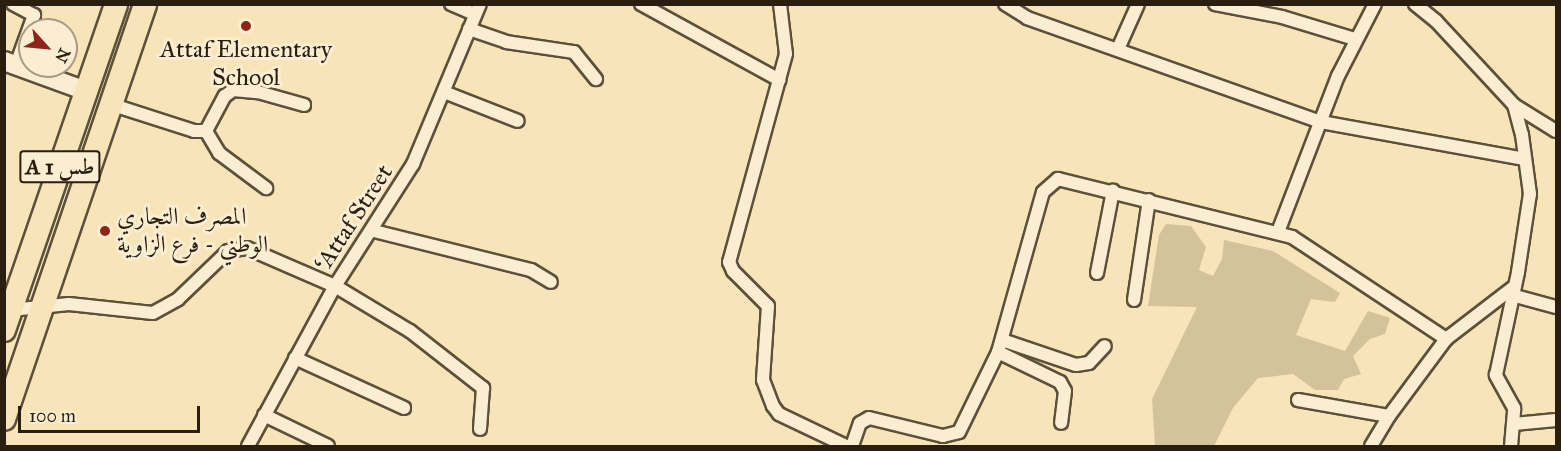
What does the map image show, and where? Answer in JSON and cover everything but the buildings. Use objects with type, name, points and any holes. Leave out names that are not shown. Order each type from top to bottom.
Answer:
[{"type":"highway","name":"A 1 طس","points":[[8,320],[116,4]]},
{"type":"highway","name":"A 1 طس","points":[[4,419],[145,4]]},
{"type":"street","points":[[13,4],[34,15],[10,63],[86,91]]},
{"type":"street","points":[[452,4],[477,9]]},
{"type":"street","points":[[640,4],[779,80]]},
{"type":"street","points":[[780,4],[787,39],[779,80],[729,262],[733,271],[768,306],[763,380],[773,406],[779,414],[846,447]]},
{"type":"street","points":[[1005,4],[1118,49],[1321,122],[1525,159]]},
{"type":"street","points":[[1118,49],[1138,4]]},
{"type":"street","points":[[1215,4],[1282,17],[1356,39]]},
{"type":"street","points":[[1278,232],[1356,39],[1375,4]]},
{"type":"street","points":[[1422,7],[1514,105],[1557,131]]},
{"type":"street","name":"‘Attaf Street","points":[[248,447],[335,286],[374,231],[413,164],[477,9]]},
{"type":"street","points":[[469,29],[506,42],[574,52],[596,79]]},
{"type":"street","points":[[206,131],[225,96],[233,90],[258,92],[304,105]]},
{"type":"street","points":[[444,92],[518,121]]},
{"type":"street","points":[[110,104],[194,131],[206,131]]},
{"type":"street","points":[[1511,447],[1514,424],[1512,402],[1496,375],[1528,213],[1525,159],[1514,105]]},
{"type":"street","points":[[206,131],[219,153],[267,188]]},
{"type":"street","points":[[852,447],[860,423],[869,418],[954,435],[962,428],[1000,346],[1045,188],[1053,180],[1063,179],[1278,232],[1336,264],[1446,339]]},
{"type":"street","points":[[1097,273],[1113,191]]},
{"type":"street","points":[[1134,300],[1149,200]]},
{"type":"street","points":[[374,231],[421,246],[531,270],[551,282]]},
{"type":"street","points":[[8,320],[41,309],[69,304],[153,313],[166,308],[218,258],[237,247],[335,286],[410,331],[483,388],[480,429]]},
{"type":"street","points":[[1514,290],[1557,307]]},
{"type":"street","points":[[1371,447],[1389,416],[1446,339],[1514,290]]},
{"type":"street","points":[[1000,346],[1076,365],[1089,363],[1105,346]]},
{"type":"street","points":[[1000,346],[1060,382],[1065,391],[1061,423]]},
{"type":"street","points":[[295,358],[404,408]]},
{"type":"street","points":[[1298,400],[1389,416]]},
{"type":"street","points":[[264,415],[328,447]]},
{"type":"street","points":[[1514,424],[1557,420]]},
{"type":"shaded area","points":[[1166,224],[1191,226],[1206,247],[1199,270],[1213,276],[1222,259],[1224,240],[1273,251],[1340,293],[1335,302],[1311,299],[1296,335],[1345,351],[1368,311],[1390,318],[1385,334],[1370,339],[1353,356],[1361,374],[1344,379],[1338,390],[1315,390],[1293,374],[1258,378],[1233,408],[1214,446],[1155,446],[1152,399],[1197,307],[1148,306],[1159,235]]},
{"type":"place","name":"Attaf Elementary School","points":[[246,26]]},
{"type":"place","name":"المصرف التجاري الوطني - فرع الزاوية","points":[[105,231]]}]
